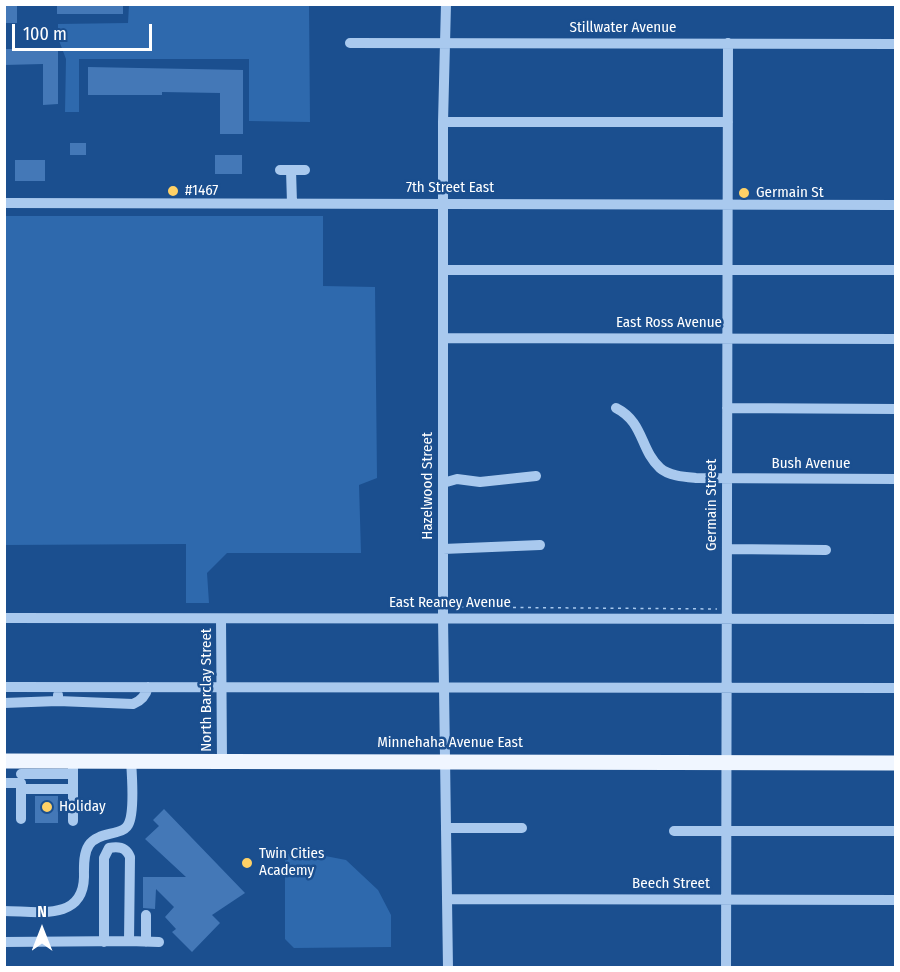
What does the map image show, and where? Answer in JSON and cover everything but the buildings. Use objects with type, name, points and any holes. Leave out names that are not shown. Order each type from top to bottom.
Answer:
[{"type":"main road","name":"Minnehaha Avenue East","points":[[4,761],[21,777],[73,767],[132,761],[896,763]]},
{"type":"street","name":"Hazelwood Street","points":[[446,4],[443,122],[442,549],[448,968]]},
{"type":"street","name":"Stillwater Avenue","points":[[350,43],[896,44]]},
{"type":"street","name":"Germain Street","points":[[726,968],[728,43]]},
{"type":"street","points":[[443,122],[728,122]]},
{"type":"street","points":[[292,202],[285,170],[304,170]]},
{"type":"street","name":"7th Street East","points":[[4,202],[896,205]]},
{"type":"street","points":[[444,270],[896,270]]},
{"type":"street","name":"East Ross Avenue","points":[[443,338],[896,339]]},
{"type":"street","name":"Bush Avenue","points":[[616,408],[635,423],[653,459],[666,472],[685,477],[896,479]]},
{"type":"street","points":[[727,408],[896,409]]},
{"type":"street","points":[[443,483],[457,479],[480,482],[536,476]]},
{"type":"street","points":[[442,549],[540,545]]},
{"type":"street","points":[[727,549],[826,550]]},
{"type":"street","name":"East Reaney Avenue","points":[[4,618],[896,619]]},
{"type":"street","name":"North Barclay Street","points":[[221,618],[222,761]]},
{"type":"street","points":[[4,687],[896,688]]},
{"type":"street","points":[[58,687],[58,701]]},
{"type":"street","points":[[4,703],[58,701],[133,704],[144,697],[148,687]]},
{"type":"street","points":[[4,911],[62,910],[72,906],[80,897],[84,886],[85,852],[88,846],[96,838],[122,831],[129,825],[132,761]]},
{"type":"street","points":[[73,767],[73,821]]},
{"type":"street","points":[[4,783],[21,777],[73,789]]},
{"type":"street","points":[[21,777],[21,819]]},
{"type":"street","points":[[446,828],[522,828]]},
{"type":"street","points":[[674,831],[896,831]]},
{"type":"street","points":[[104,942],[104,858],[109,848],[116,847],[123,848],[128,852],[129,857],[129,941]]},
{"type":"street","name":"Beech Street","points":[[447,899],[896,900]]},
{"type":"street","points":[[146,915],[146,942]]},
{"type":"street","points":[[4,942],[159,942]]},
{"type":"path","points":[[452,608],[454,606],[715,607],[718,609]]},
{"type":"shaded area","points":[[129,5],[309,5],[310,122],[249,121],[249,59],[79,59],[79,112],[65,112],[66,59],[58,38],[58,24],[128,23]]},
{"type":"shaded area","points":[[5,216],[323,216],[323,286],[375,287],[377,478],[359,485],[361,553],[227,553],[207,573],[209,603],[186,603],[186,544],[5,545]]},
{"type":"shaded area","points":[[285,854],[315,854],[346,860],[378,890],[391,915],[391,947],[294,948],[285,939]]},
{"type":"place","name":"#1467","points":[[173,191]]},
{"type":"place","name":"Germain St","points":[[744,193]]},
{"type":"place","name":"Holiday","points":[[47,807]]},
{"type":"place","name":"Twin Cities Academy","points":[[247,863]]}]
